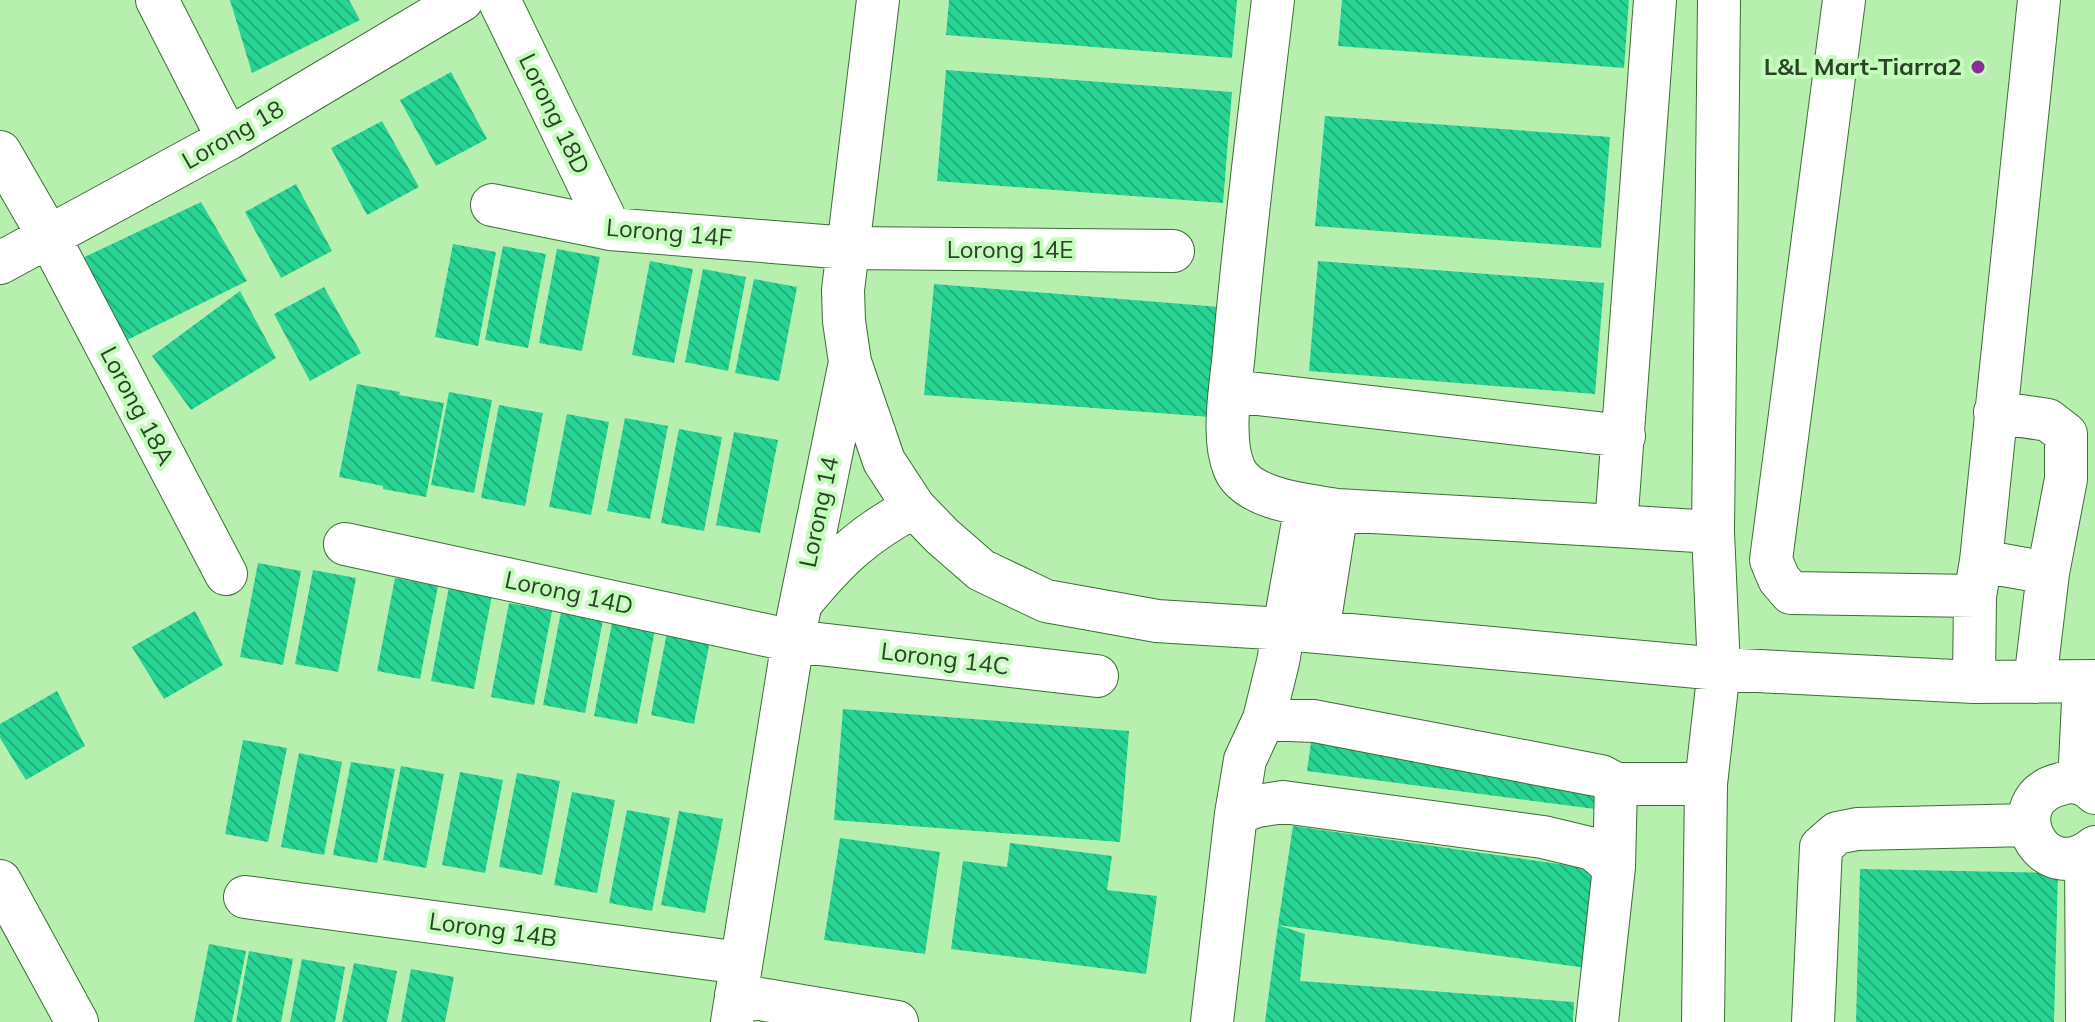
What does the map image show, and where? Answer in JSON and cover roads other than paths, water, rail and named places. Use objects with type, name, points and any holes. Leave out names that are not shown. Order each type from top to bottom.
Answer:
[{"type":"street","points":[[157,0],[228,139]]},
{"type":"street","name":"Lorong 18","points":[[0,263],[228,139],[462,0]]},
{"type":"street","name":"Lorong 18D","points":[[499,0],[610,229]]},
{"type":"street","name":"Lorong 14","points":[[736,993],[797,622],[850,362],[843,290],[878,0]]},
{"type":"street","points":[[1273,0],[1240,278],[1228,435],[1234,469],[1257,492],[1321,507],[1713,532]]},
{"type":"street","points":[[1616,526],[1655,0]]},
{"type":"street","points":[[1703,1022],[1706,784],[1719,669],[1713,532],[1719,0]]},
{"type":"street","points":[[1844,0],[1771,560],[1779,579],[1791,593],[2048,573]]},
{"type":"street","points":[[1974,682],[1978,579],[2039,0]]},
{"type":"street","name":"Lorong 18A","points":[[0,152],[49,237],[226,574]]},
{"type":"street","name":"Lorong 14F","points":[[492,205],[610,229],[848,248]]},
{"type":"street","name":"Lorong 14E","points":[[848,248],[1173,251]]},
{"type":"street","points":[[850,362],[884,461],[914,507],[981,570],[1046,601],[1157,621],[1719,669],[1974,682],[2090,682],[2087,788],[2067,782],[2048,786],[2037,796],[2030,810],[2029,825],[2033,839],[2043,851],[2057,858],[2072,859],[2090,851],[2087,1022]]},
{"type":"street","points":[[1231,391],[1624,436]]},
{"type":"street","points":[[1995,412],[2048,420],[2066,434],[2066,479],[2048,573],[2035,682]]},
{"type":"street","points":[[797,622],[842,555],[877,527],[914,507]]},
{"type":"street","points":[[1212,1022],[1245,760],[1301,631],[1321,507]]},
{"type":"street","name":"Lorong 14D","points":[[345,544],[797,622]]},
{"type":"street","name":"Lorong 14C","points":[[797,622],[1097,676]]},
{"type":"street","points":[[1264,719],[1314,721],[1601,776],[1616,784],[1706,784]]},
{"type":"street","points":[[1597,1022],[1614,867],[1616,784]]},
{"type":"street","points":[[1236,814],[1257,806],[1283,802],[1543,837],[1593,849],[1614,867]]},
{"type":"street","points":[[1813,1022],[1821,847],[1837,833],[1857,829],[2029,825]]},
{"type":"street","points":[[0,881],[15,943],[77,1022]]},
{"type":"street","name":"Lorong 14B","points":[[245,897],[897,1022]]},
{"type":"place","name":"L&L Mart-Tiarra2","points":[[1978,67]]}]
